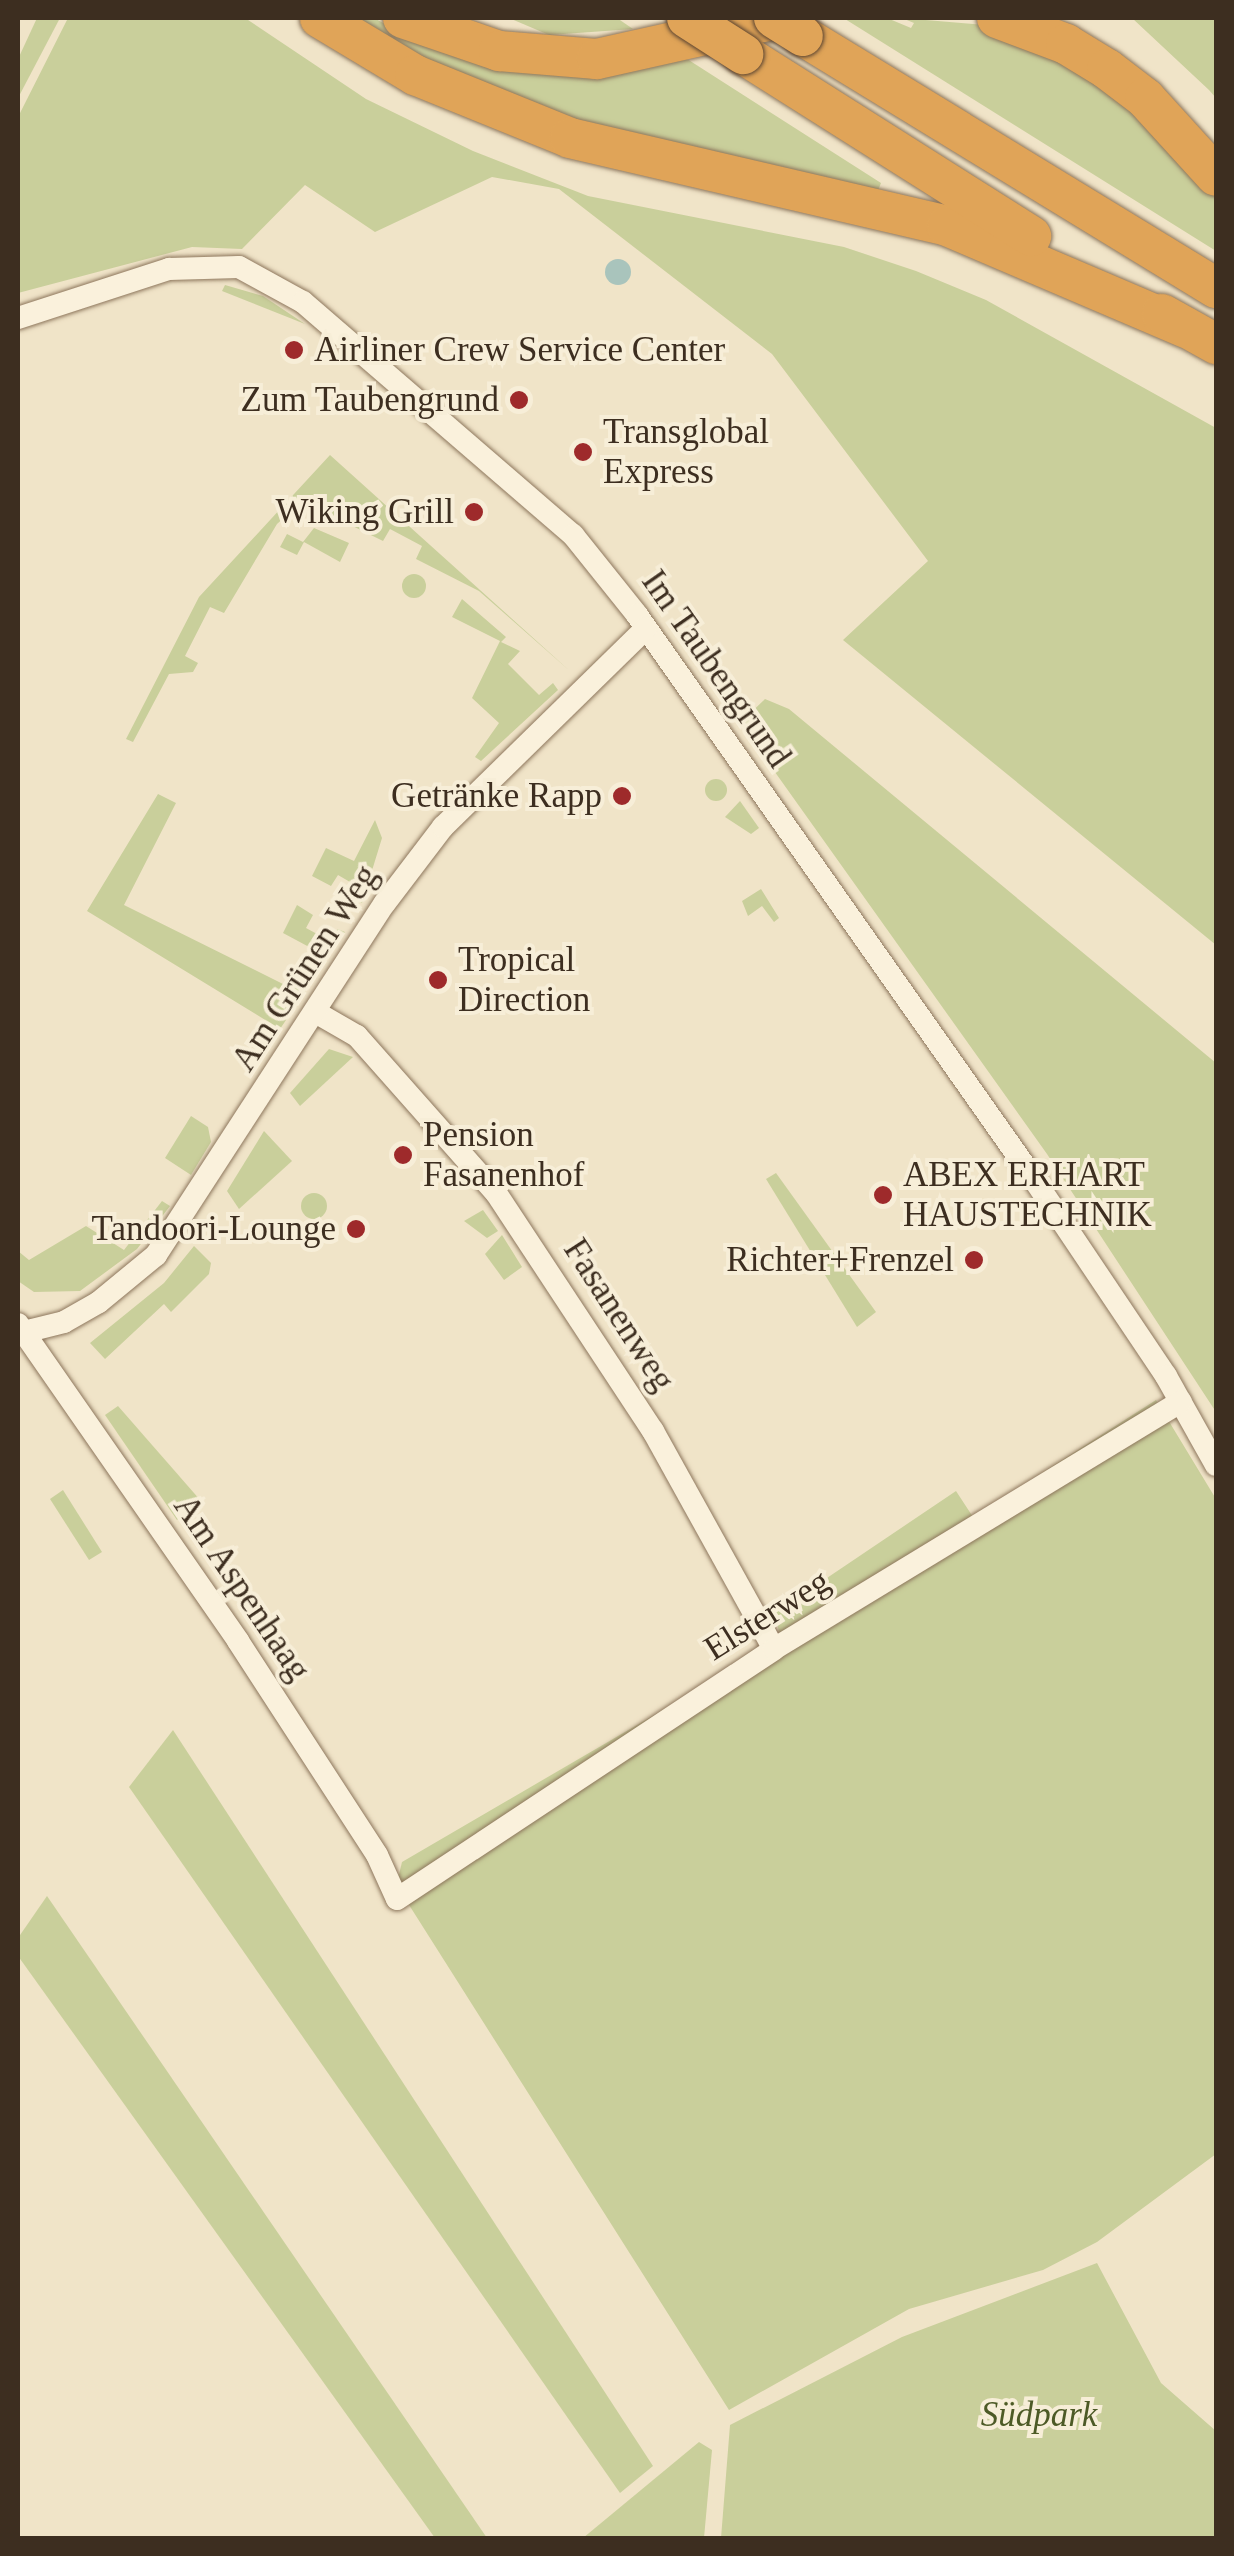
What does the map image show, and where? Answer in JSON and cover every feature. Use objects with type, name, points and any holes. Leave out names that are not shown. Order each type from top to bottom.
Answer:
[{"type":"highway","points":[[320,18],[415,74],[570,138],[947,226],[1200,336]]},
{"type":"highway","points":[[402,18],[499,51],[597,59],[786,24],[1216,288]]},
{"type":"highway","points":[[687,18],[897,156],[1200,336]]},
{"type":"highway","points":[[997,18],[1066,44],[1107,69],[1145,98],[1216,176]]},
{"type":"street","name":"Im Taubengrund","points":[[18,318],[184,265],[221,264],[266,278],[345,336],[565,527],[646,628],[1177,1395],[1216,1465]]},
{"type":"street","name":"Am Grünen Weg","points":[[21,1328],[64,1322],[99,1302],[156,1255],[385,903],[443,827],[646,628]]},
{"type":"street","name":"Fasanenweg","points":[[317,1012],[357,1036],[496,1192],[653,1431],[774,1649]]},
{"type":"street","name":"Am Aspenhaag","points":[[21,1328],[248,1656],[377,1855],[397,1899]]},
{"type":"street","name":"Elsterweg","points":[[397,1899],[774,1649],[1177,1395]]},
{"type":"green space","points":[[37,18],[60,18],[18,98],[18,59]]},
{"type":"green space","points":[[68,18],[245,18],[366,99],[473,151],[588,196],[844,247],[916,271],[986,300],[1216,428],[1216,945],[843,640],[928,561],[772,354],[559,189],[492,177],[375,232],[305,185],[242,249],[192,247],[18,293],[18,117]]},
{"type":"green space","points":[[349,18],[374,18],[409,37],[684,57],[881,183],[877,193],[605,132],[448,72]]},
{"type":"green space","points":[[509,18],[617,18],[633,29],[549,35]]},
{"type":"green space","points":[[887,18],[911,28],[914,23],[902,18],[985,25],[1064,59],[1168,140],[1216,197],[1216,251],[845,19]]},
{"type":"green space","points":[[1132,18],[1216,18],[1216,98],[1209,90]]},
{"type":"green space","points":[[225,285],[263,296],[305,324],[222,291]]},
{"type":"green space","points":[[330,455],[571,672],[479,591],[416,559],[422,546],[390,529],[383,541],[312,506],[298,505],[277,524],[224,613],[210,607],[185,656],[198,663],[193,672],[169,674],[133,742],[126,739],[199,597]]},
{"type":"green space","points":[[314,528],[349,543],[340,562],[304,542],[297,555],[280,547],[287,534],[303,542]]},
{"type":"green space","points":[[414,574],[426,586],[414,598],[402,586]]},
{"type":"green space","points":[[462,599],[506,637],[501,642],[520,651],[508,664],[539,695],[553,683],[558,690],[481,761],[475,757],[499,723],[472,698],[500,641],[452,617]]},
{"type":"green space","points":[[765,699],[789,709],[1216,1063],[1216,1412],[1047,1154],[740,723]]},
{"type":"green space","points":[[716,779],[724,782],[724,798],[716,801],[708,798],[705,790],[708,782]]},
{"type":"green space","points":[[158,794],[176,803],[124,905],[291,988],[311,948],[283,933],[297,905],[313,915],[306,928],[330,941],[338,929],[345,932],[280,1029],[87,911]]},
{"type":"green space","points":[[740,801],[759,828],[751,834],[725,817]]},
{"type":"green space","points":[[375,820],[382,838],[362,903],[356,900],[362,889],[338,875],[331,886],[312,876],[326,848],[354,861]]},
{"type":"green space","points":[[761,889],[779,918],[774,922],[762,906],[748,916],[742,901]]},
{"type":"green space","points":[[329,1049],[353,1057],[300,1106],[290,1093]]},
{"type":"green space","points":[[191,1116],[208,1127],[211,1142],[191,1175],[165,1158]]},
{"type":"green space","points":[[264,1131],[292,1161],[239,1209],[227,1191]]},
{"type":"green space","points":[[776,1173],[876,1312],[857,1327],[766,1179]]},
{"type":"green space","points":[[314,1193],[323,1197],[327,1206],[323,1215],[314,1219],[305,1215],[301,1206],[305,1197]]},
{"type":"green space","points":[[162,1201],[170,1206],[137,1249],[80,1291],[34,1292],[18,1281],[18,1251],[29,1260],[86,1226],[124,1250]]},
{"type":"green space","points":[[483,1210],[498,1231],[487,1238],[464,1221]]},
{"type":"green space","points":[[502,1235],[522,1267],[504,1280],[485,1254]]},
{"type":"green space","points":[[194,1246],[211,1263],[209,1274],[171,1312],[164,1304],[105,1359],[90,1343],[164,1283]]},
{"type":"green space","points":[[1156,1400],[1216,1499],[1216,2154],[1097,2242],[1043,2270],[909,2309],[729,2410],[404,1897],[397,1883],[402,1862],[781,1641],[775,1613],[956,1491],[973,1517]]},
{"type":"green space","points":[[118,1406],[201,1501],[177,1520],[105,1415]]},
{"type":"green space","points":[[63,1490],[102,1552],[89,1560],[50,1499]]},
{"type":"green space","points":[[173,1730],[653,2466],[620,2493],[129,1787]]},
{"type":"green space","points":[[47,1896],[487,2538],[435,2538],[18,1956],[18,1938]]},
{"type":"green space","name":"Südpark","points":[[1097,2263],[1161,2383],[1216,2431],[1216,2538],[721,2538],[730,2425],[902,2337]]},
{"type":"green space","points":[[699,2442],[712,2450],[704,2538],[583,2538]]},
{"type":"water","points":[[618,259],[627,263],[631,272],[627,281],[618,285],[609,281],[605,272],[609,263]]},
{"type":"place","name":"Airliner Crew Service Center","points":[[294,350]]},
{"type":"place","name":"Zum Taubengrund","points":[[519,400]]},
{"type":"place","name":"Transglobal Express","points":[[583,452]]},
{"type":"place","name":"Wiking Grill","points":[[474,512]]},
{"type":"place","name":"Getränke Rapp","points":[[622,796]]},
{"type":"place","name":"Tropical Direction","points":[[438,980]]},
{"type":"place","name":"Pension Fasanenhof","points":[[403,1155]]},
{"type":"place","name":"ABEX ERHART HAUSTECHNIK","points":[[883,1195]]},
{"type":"place","name":"Tandoori-Lounge","points":[[356,1229]]},
{"type":"place","name":"Richter+Frenzel","points":[[974,1260]]}]
